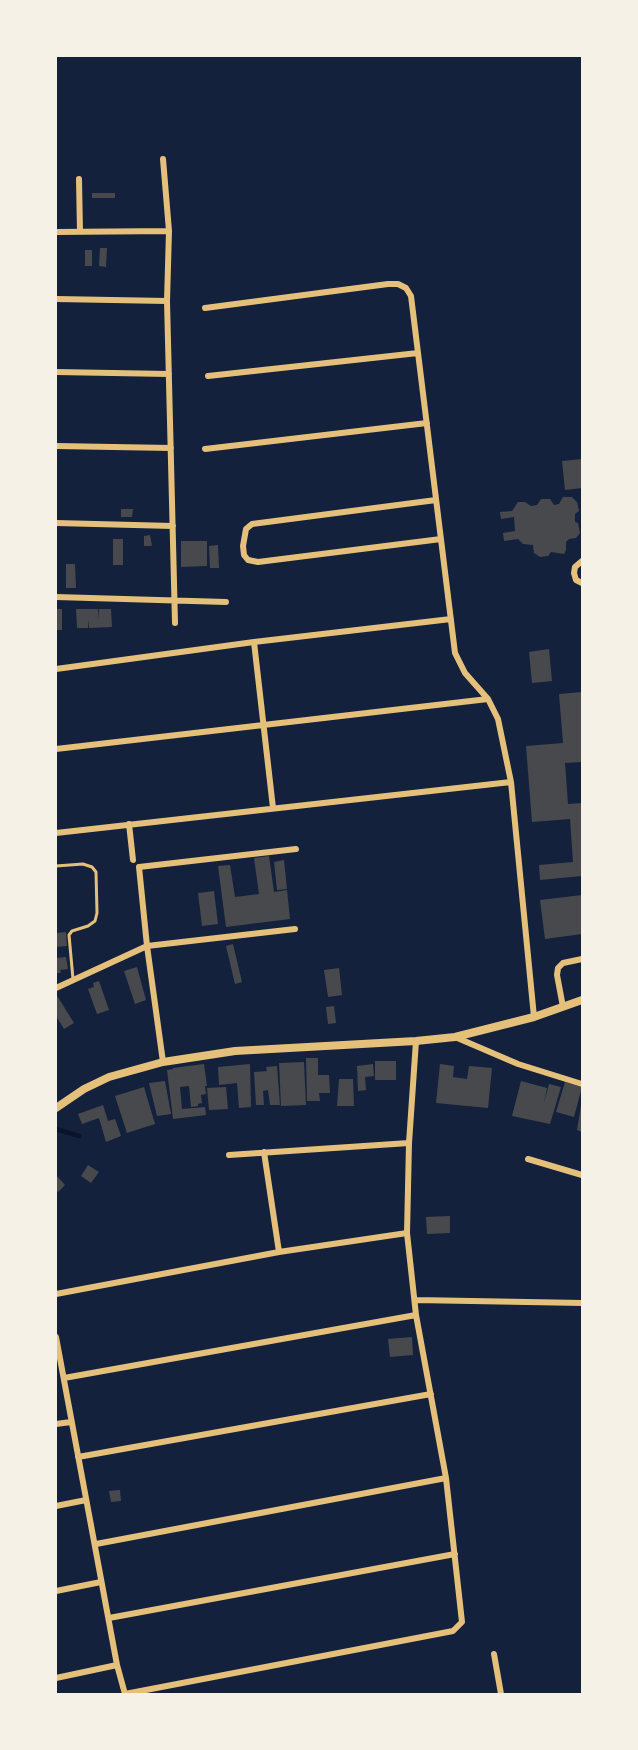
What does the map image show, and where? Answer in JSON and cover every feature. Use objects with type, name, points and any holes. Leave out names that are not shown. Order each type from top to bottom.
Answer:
[{"type":"street","points":[[163,159],[169,231],[167,301],[175,624]]},
{"type":"street","points":[[79,179],[80,232]]},
{"type":"street","points":[[56,232],[169,231]]},
{"type":"street","points":[[205,308],[398,284],[406,288],[411,296],[455,653],[465,674],[488,699],[498,719],[511,782],[534,1017]]},
{"type":"street","points":[[56,299],[167,301]]},
{"type":"street","points":[[207,376],[418,353]]},
{"type":"street","points":[[56,372],[169,374]]},
{"type":"street","points":[[205,449],[427,423]]},
{"type":"street","points":[[56,446],[171,448]]},
{"type":"street","points":[[436,500],[252,524],[246,529],[244,555],[248,560],[258,562],[441,539]]},
{"type":"street","points":[[56,523],[173,526]]},
{"type":"street","points":[[582,561],[575,567],[574,573],[576,580],[582,583]]},
{"type":"street","points":[[56,597],[226,602]]},
{"type":"street","points":[[56,669],[254,642],[450,619]]},
{"type":"street","points":[[254,642],[273,808]]},
{"type":"street","points":[[56,748],[488,699]]},
{"type":"street","points":[[56,833],[511,782]]},
{"type":"street","points":[[129,824],[133,860]]},
{"type":"street","points":[[163,1062],[139,867],[296,849]]},
{"type":"street","points":[[56,988],[147,946],[295,929]]},
{"type":"street","points":[[563,1007],[556,975],[558,968],[563,963],[582,959]]},
{"type":"street","points":[[56,1108],[84,1089],[109,1077],[163,1062],[235,1051],[454,1037],[534,1017],[582,1000]]},
{"type":"street","points":[[454,1037],[518,1064],[582,1084]]},
{"type":"street","points":[[56,1340],[117,1665],[125,1694],[453,1631],[462,1622],[455,1554],[446,1478],[416,1315],[407,1233],[409,1143],[416,1041]]},
{"type":"street","points":[[229,1155],[409,1143]]},
{"type":"street","points":[[264,1152],[279,1252]]},
{"type":"street","points":[[528,1159],[582,1175]]},
{"type":"street","points":[[56,1294],[279,1252],[407,1233]]},
{"type":"street","points":[[416,1300],[582,1303]]},
{"type":"street","points":[[64,1378],[416,1315]]},
{"type":"street","points":[[78,1457],[431,1394]]},
{"type":"street","points":[[56,1424],[71,1422]]},
{"type":"street","points":[[96,1544],[446,1478]]},
{"type":"street","points":[[56,1506],[86,1500]]},
{"type":"street","points":[[109,1618],[455,1554]]},
{"type":"street","points":[[56,1592],[101,1582]]},
{"type":"street","points":[[494,1654],[501,1695]]},
{"type":"street","points":[[56,1678],[117,1665]]},
{"type":"lane","points":[[56,866],[83,864],[92,867],[96,872],[97,913],[94,921],[88,926],[72,931],[69,935],[74,981]]},
{"type":"building","points":[[92,193],[115,193],[115,198],[92,198]]},
{"type":"building","points":[[100,248],[107,248],[106,267],[99,266]]},
{"type":"building","points":[[85,250],[92,250],[92,266],[85,266]]},
{"type":"building","points":[[582,459],[582,488],[565,490],[562,461]]},
{"type":"building","points":[[563,497],[572,497],[577,502],[579,511],[575,514],[575,522],[578,523],[580,533],[576,538],[566,542],[564,554],[551,552],[548,556],[540,557],[534,553],[533,545],[523,544],[518,539],[504,541],[503,533],[515,531],[514,517],[501,519],[500,512],[512,511],[518,502],[525,502],[531,506],[537,505],[541,499],[550,499],[554,505],[559,504]]},
{"type":"building","points":[[121,509],[133,509],[132,517],[121,517]]},
{"type":"building","points":[[150,535],[152,546],[144,546],[144,536]]},
{"type":"building","points":[[113,539],[123,539],[123,565],[113,565]]},
{"type":"building","points":[[181,541],[207,541],[207,566],[181,567]]},
{"type":"building","points":[[218,545],[219,568],[210,568],[209,546]]},
{"type":"building","points":[[66,564],[75,564],[76,588],[66,588]]},
{"type":"building","points":[[56,609],[62,609],[62,630],[56,630]]},
{"type":"building","points":[[76,609],[98,609],[99,619],[99,609],[111,609],[112,627],[89,628],[88,619],[88,628],[77,628]]},
{"type":"building","points":[[549,649],[552,681],[532,683],[529,652]]},
{"type":"building","points":[[582,692],[582,762],[565,763],[568,804],[582,803],[582,876],[540,880],[539,865],[573,862],[570,819],[532,822],[526,746],[563,743],[559,694]]},
{"type":"building","points":[[269,856],[274,892],[287,890],[290,919],[226,927],[218,866],[230,865],[235,897],[259,894],[254,858]]},
{"type":"building","points":[[284,860],[287,889],[277,890],[274,862]]},
{"type":"building","points":[[214,891],[218,924],[202,926],[198,893]]},
{"type":"building","points":[[582,895],[582,934],[545,939],[540,900]]},
{"type":"building","points":[[66,932],[67,946],[56,947],[56,933]]},
{"type":"building","points":[[233,944],[242,982],[235,984],[226,946]]},
{"type":"building","points":[[66,957],[68,969],[56,973],[56,958]]},
{"type":"building","points":[[137,967],[146,1000],[135,1004],[124,971]]},
{"type":"building","points":[[339,968],[342,995],[328,997],[324,970]]},
{"type":"building","points":[[99,981],[109,1010],[97,1014],[88,989],[94,987],[93,983]]},
{"type":"building","points":[[56,994],[74,1023],[64,1029],[56,1016]]},
{"type":"building","points":[[334,1006],[336,1023],[328,1024],[326,1007]]},
{"type":"building","points":[[306,1058],[318,1058],[318,1075],[329,1075],[330,1093],[319,1093],[320,1101],[307,1101]]},
{"type":"building","points":[[375,1061],[396,1061],[396,1080],[375,1080]]},
{"type":"building","points":[[304,1062],[306,1105],[281,1106],[279,1063]]},
{"type":"building","points":[[204,1064],[207,1086],[205,1086],[206,1094],[201,1095],[202,1103],[191,1107],[189,1086],[180,1087],[182,1109],[205,1107],[206,1115],[173,1119],[167,1070]]},
{"type":"building","points":[[250,1064],[251,1107],[239,1108],[237,1083],[219,1085],[218,1067]]},
{"type":"building","points":[[373,1064],[374,1076],[365,1077],[366,1090],[358,1091],[357,1066]]},
{"type":"building","points":[[440,1064],[454,1066],[453,1077],[467,1079],[469,1066],[492,1068],[488,1108],[436,1103]]},
{"type":"building","points":[[277,1066],[280,1105],[270,1105],[268,1090],[263,1091],[264,1105],[256,1105],[254,1072],[267,1071],[266,1067]]},
{"type":"building","points":[[339,1079],[353,1079],[354,1106],[337,1106]]},
{"type":"building","points":[[165,1081],[171,1114],[157,1116],[149,1083]]},
{"type":"building","points":[[521,1081],[547,1088],[544,1103],[549,1084],[561,1087],[550,1124],[512,1116]]},
{"type":"building","points":[[565,1082],[582,1087],[574,1117],[556,1112]]},
{"type":"building","points":[[144,1087],[155,1124],[127,1133],[115,1096]]},
{"type":"building","points":[[226,1087],[228,1109],[209,1110],[207,1088]]},
{"type":"building","points":[[103,1105],[108,1121],[115,1119],[121,1136],[106,1142],[99,1118],[82,1124],[78,1114]]},
{"type":"building","points":[[582,1105],[582,1132],[577,1130]]},
{"type":"building","points":[[88,1165],[99,1172],[91,1183],[81,1176]]},
{"type":"building","points":[[56,1175],[65,1185],[58,1192],[56,1189]]},
{"type":"building","points":[[450,1216],[450,1233],[427,1234],[426,1217]]},
{"type":"building","points":[[412,1337],[413,1355],[390,1357],[388,1339]]},
{"type":"building","points":[[120,1490],[121,1501],[111,1502],[109,1491]]},
{"type":"waterway","points":[[56,1129],[79,1136]]}]
